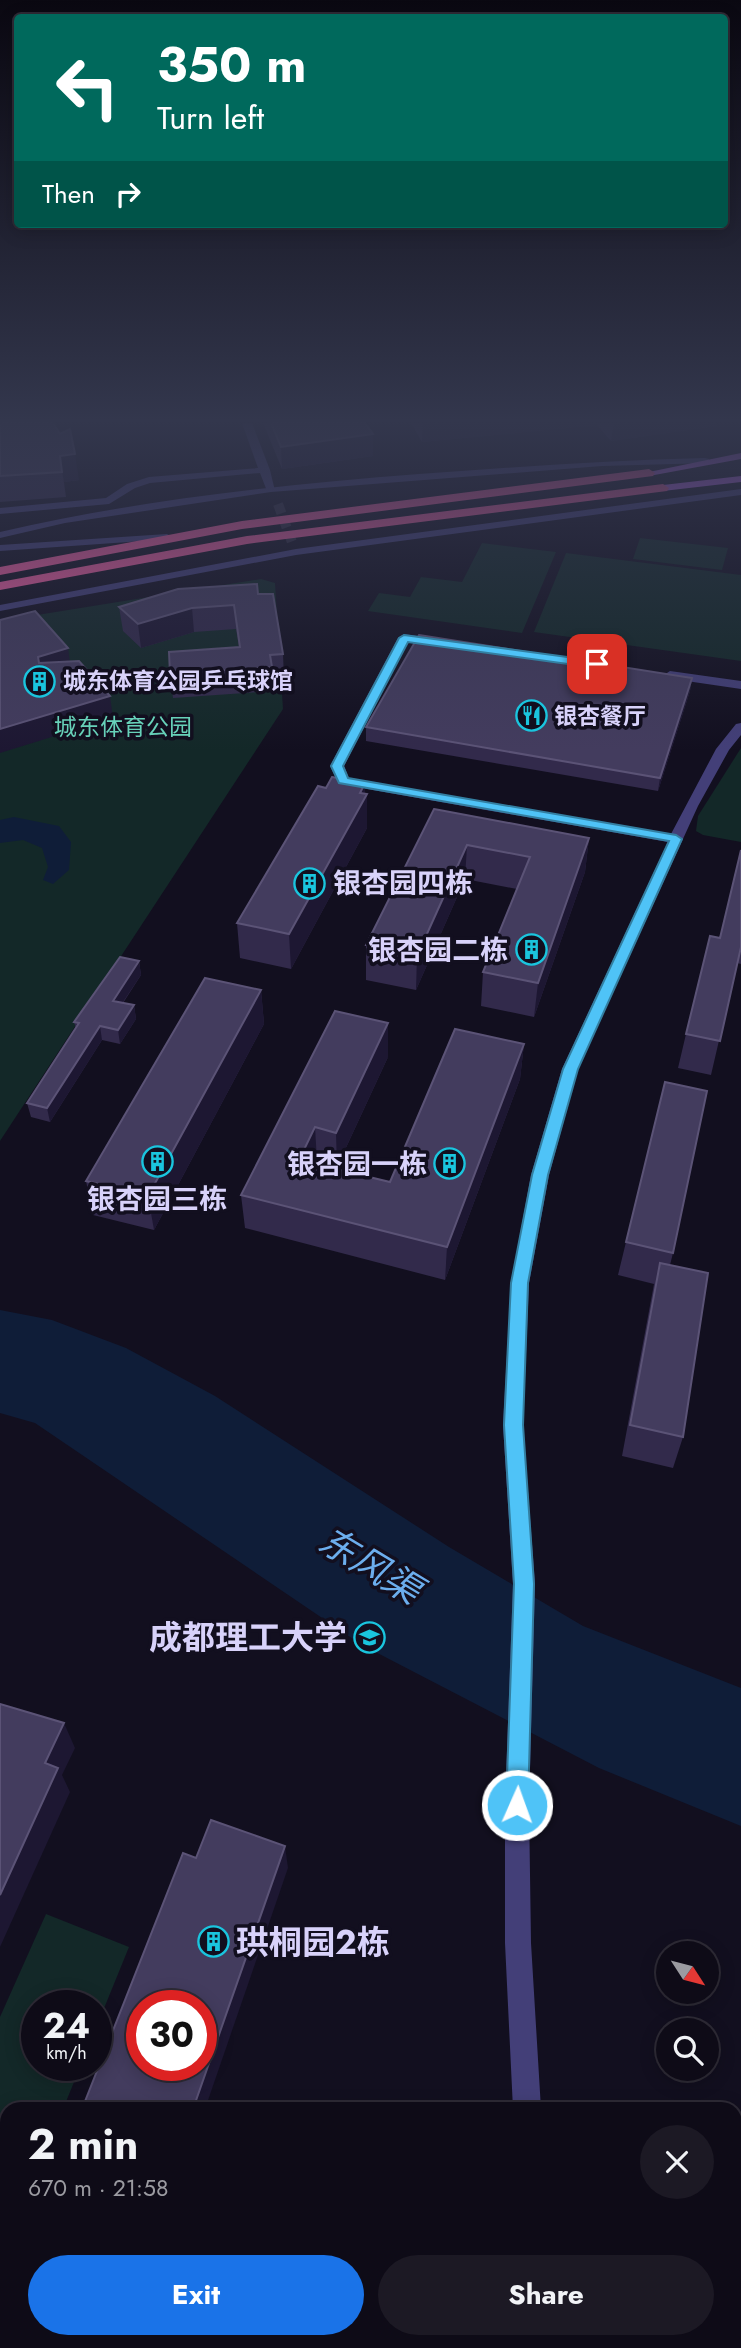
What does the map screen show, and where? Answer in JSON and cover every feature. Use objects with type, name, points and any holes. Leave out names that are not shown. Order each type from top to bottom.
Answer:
[{"type":"highway","points":[[0,570],[196,533]]},
{"type":"highway","points":[[0,588],[69,571],[300,533]]},
{"type":"street","points":[[0,608],[295,548],[416,533]]},
{"type":"street","points":[[0,548],[167,537]]},
{"type":"street","points":[[455,645],[404,638],[337,766],[344,781],[676,839]]},
{"type":"street","points":[[662,673],[741,685]]},
{"type":"street","points":[[527,2102],[518,1942],[517,1805],[524,1584],[513,1425],[520,1283],[540,1175],[570,1069],[676,839],[723,749],[741,727]]},
{"type":"green space","points":[[640,538],[728,548],[722,570],[633,559]]},
{"type":"green space","points":[[482,543],[556,552],[522,633],[368,611],[379,593],[410,597],[421,577],[462,582]]},
{"type":"green space","points":[[566,553],[741,575],[741,661],[534,632]]},
{"type":"green space","name":"城东体育公园","points":[[261,579],[275,583],[283,709],[0,1141],[0,625],[37,615]]},
{"type":"green space","points":[[741,748],[741,842],[703,835],[696,831],[698,816]]},
{"type":"green space","points":[[46,1914],[129,1947],[111,1990],[21,1990],[21,2081],[74,2081],[66,2102],[0,2102],[0,2017]]},
{"type":"water","points":[[14,817],[59,826],[71,842],[69,870],[53,884],[43,880],[48,867],[42,848],[23,840],[0,843],[0,820]]},
{"type":"water","name":"东风渠","points":[[0,1310],[52,1320],[126,1348],[215,1396],[449,1547],[583,1626],[741,1688],[741,1826],[599,1768],[362,1645],[35,1423],[0,1413]]},
{"type":"building","points":[[257,584],[258,594],[273,594],[283,654],[270,655],[272,667],[170,674],[169,652],[240,647],[234,605],[192,608],[138,624],[119,607],[178,589]]},
{"type":"building","name":"城东体育公园乒乓球馆","points":[[35,611],[68,648],[38,657],[39,663],[79,661],[110,696],[0,729],[0,620]]},
{"type":"building","name":"银杏餐厅","points":[[419,635],[692,678],[660,778],[366,727]]},
{"type":"building","points":[[332,777],[365,783],[360,793],[367,794],[289,934],[237,923],[318,786],[326,788]]},
{"type":"building","points":[[434,809],[589,838],[538,983],[483,972],[530,857],[467,845],[417,956],[366,945]]},
{"type":"building","points":[[741,850],[741,947],[720,1041],[686,1034],[710,936],[720,938]]},
{"type":"building","points":[[120,957],[139,961],[113,1001],[134,1005],[118,1030],[100,1026],[47,1108],[27,1103],[79,1023],[74,1022]]},
{"type":"building","points":[[205,978],[261,990],[148,1196],[86,1181]]},
{"type":"building","points":[[335,1011],[388,1023],[336,1133],[315,1127],[299,1160],[390,1182],[455,1029],[524,1044],[447,1247],[241,1195]]},
{"type":"building","points":[[665,1082],[707,1091],[673,1253],[626,1242]]},
{"type":"building","points":[[660,1263],[708,1273],[683,1437],[630,1425]]},
{"type":"building","points":[[0,1704],[64,1723],[45,1763],[58,1768],[0,1895]]},
{"type":"building","name":"珙桐园2栋","points":[[211,1820],[285,1846],[217,2040],[217,1990],[129,1990],[183,1853],[196,1858]]},
{"type":"building","name":"珙桐园2栋","points":[[126,1997],[126,2081],[203,2081],[195,2102],[85,2102],[93,2081],[112,2081],[112,2033]]},
{"type":"tunnel","points":[[288,533],[293,545]]},
{"type":"place","name":"城东体育公园乒乓球馆","points":[[40,681]]},
{"type":"place","name":"银杏餐厅","points":[[531,716]]},
{"type":"place","name":"银杏园四栋","points":[[310,883]]},
{"type":"place","name":"银杏园二栋","points":[[531,950]]},
{"type":"place","name":"银杏园三栋","points":[[157,1162]]},
{"type":"place","name":"银杏园一栋","points":[[450,1164]]},
{"type":"place","name":"成都理工大学","points":[[370,1637]]},
{"type":"place","name":"珙桐园2栋","points":[[213,1942]]},
{"type":"route","points":[[517,1805],[524,1569],[513,1425],[520,1283],[540,1175],[570,1069],[676,839],[344,781],[337,766],[404,638],[597,664]]}]
